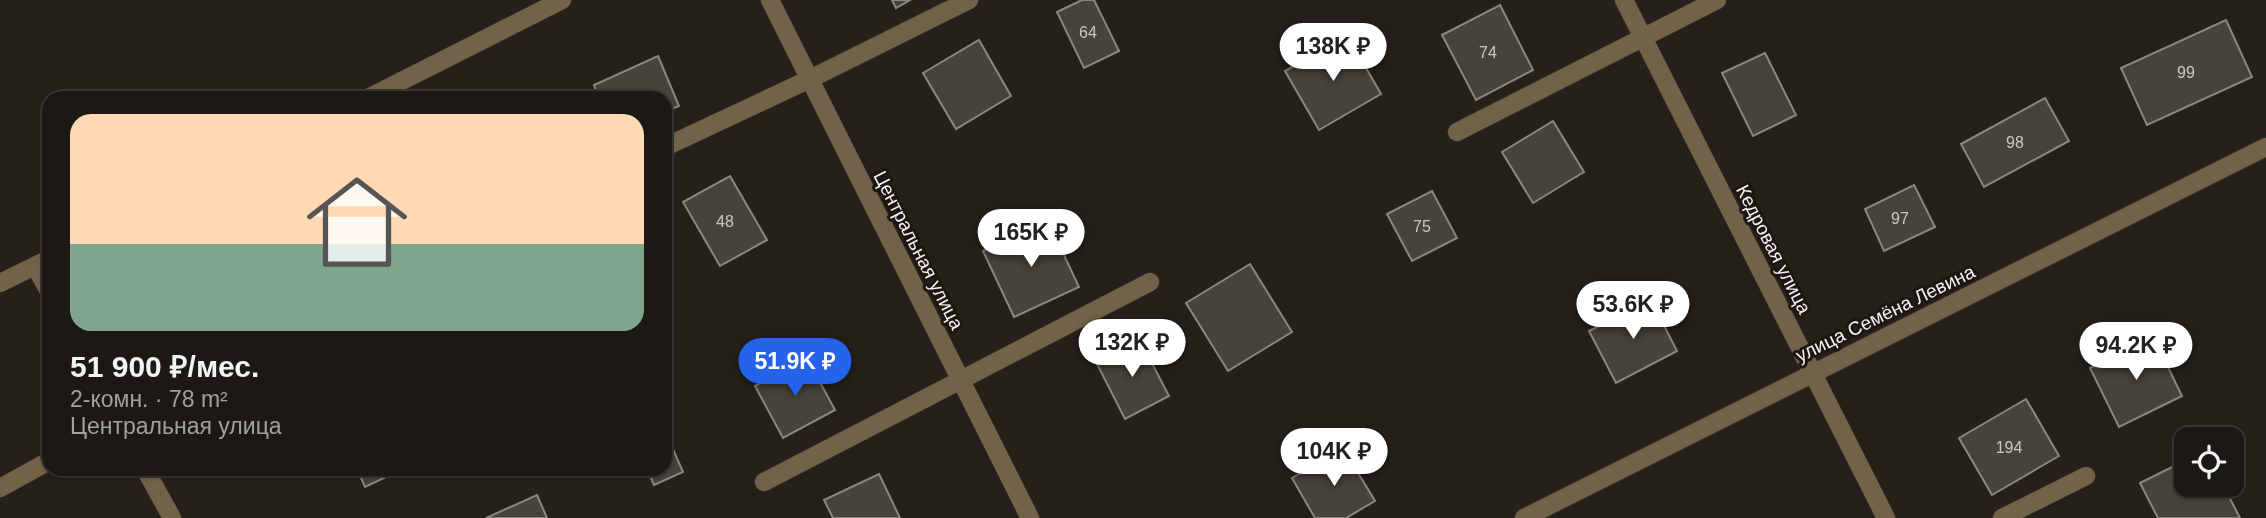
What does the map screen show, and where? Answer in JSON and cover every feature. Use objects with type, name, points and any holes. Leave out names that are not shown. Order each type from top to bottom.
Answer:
[{"type":"street","points":[[382,91],[562,0]]},
{"type":"street","name":"Центральная улица","points":[[770,0],[1030,518]]},
{"type":"street","points":[[672,143],[810,79],[969,0]]},
{"type":"street","name":"Кедровая улица","points":[[1624,0],[1886,518]]},
{"type":"street","points":[[1457,132],[1717,0]]},
{"type":"street","name":"улица Семёна Левина","points":[[1524,518],[2266,147]]},
{"type":"street","points":[[0,283],[42,262]]},
{"type":"street","points":[[764,482],[1150,282]]},
{"type":"street","points":[[0,488],[42,465]]},
{"type":"street","points":[[149,476],[172,518]]},
{"type":"street","points":[[2002,518],[2086,476]]},
{"type":"building","points":[[892,0],[910,0],[896,8]]},
{"type":"building","points":[[1082,0],[1094,0],[1119,51],[1084,68],[1057,12]]},
{"type":"building","points":[[1500,5],[1533,70],[1476,100],[1442,35]]},
{"type":"building","points":[[2226,20],[2252,77],[2147,125],[2121,68]]},
{"type":"building","points":[[1347,35],[1381,94],[1319,130],[1285,71]]},
{"type":"building","points":[[979,40],[1011,96],[956,129],[923,73]]},
{"type":"building","points":[[1765,53],[1796,115],[1753,136],[1722,73]]},
{"type":"building","points":[[658,56],[679,106],[672,109],[672,91],[596,91],[594,85]]},
{"type":"building","points":[[2045,98],[2069,141],[1984,187],[1961,144]]},
{"type":"building","points":[[1553,121],[1584,172],[1533,203],[1502,152]]},
{"type":"building","points":[[730,176],[767,240],[720,266],[683,202]]},
{"type":"building","points":[[1914,185],[1935,227],[1884,251],[1865,209]]},
{"type":"building","points":[[1432,191],[1457,238],[1412,261],[1387,214]]},
{"type":"building","points":[[1048,221],[1079,287],[1014,317],[983,251]]},
{"type":"building","points":[[1250,264],[1292,332],[1228,371],[1186,303]]},
{"type":"building","points":[[1651,300],[1677,351],[1616,383],[1589,331]]},
{"type":"building","points":[[2153,336],[2182,396],[2119,427],[2090,368]]},
{"type":"building","points":[[1140,340],[1169,396],[1125,419],[1096,362]]},
{"type":"building","points":[[807,358],[835,410],[783,438],[755,386]]},
{"type":"building","points":[[2026,399],[2059,456],[1992,495],[1959,438]]},
{"type":"building","points":[[672,447],[683,472],[654,485],[650,476],[672,476]]},
{"type":"building","points":[[1343,448],[1375,501],[1346,518],[1315,518],[1292,478]]},
{"type":"building","points":[[2174,466],[2174,497],[2229,497],[2240,518],[2158,518],[2140,483]]},
{"type":"building","points":[[879,474],[900,518],[833,518],[824,500]]},
{"type":"building","points":[[360,476],[388,476],[365,487]]},
{"type":"building","points":[[537,495],[547,518],[486,518]]}]
